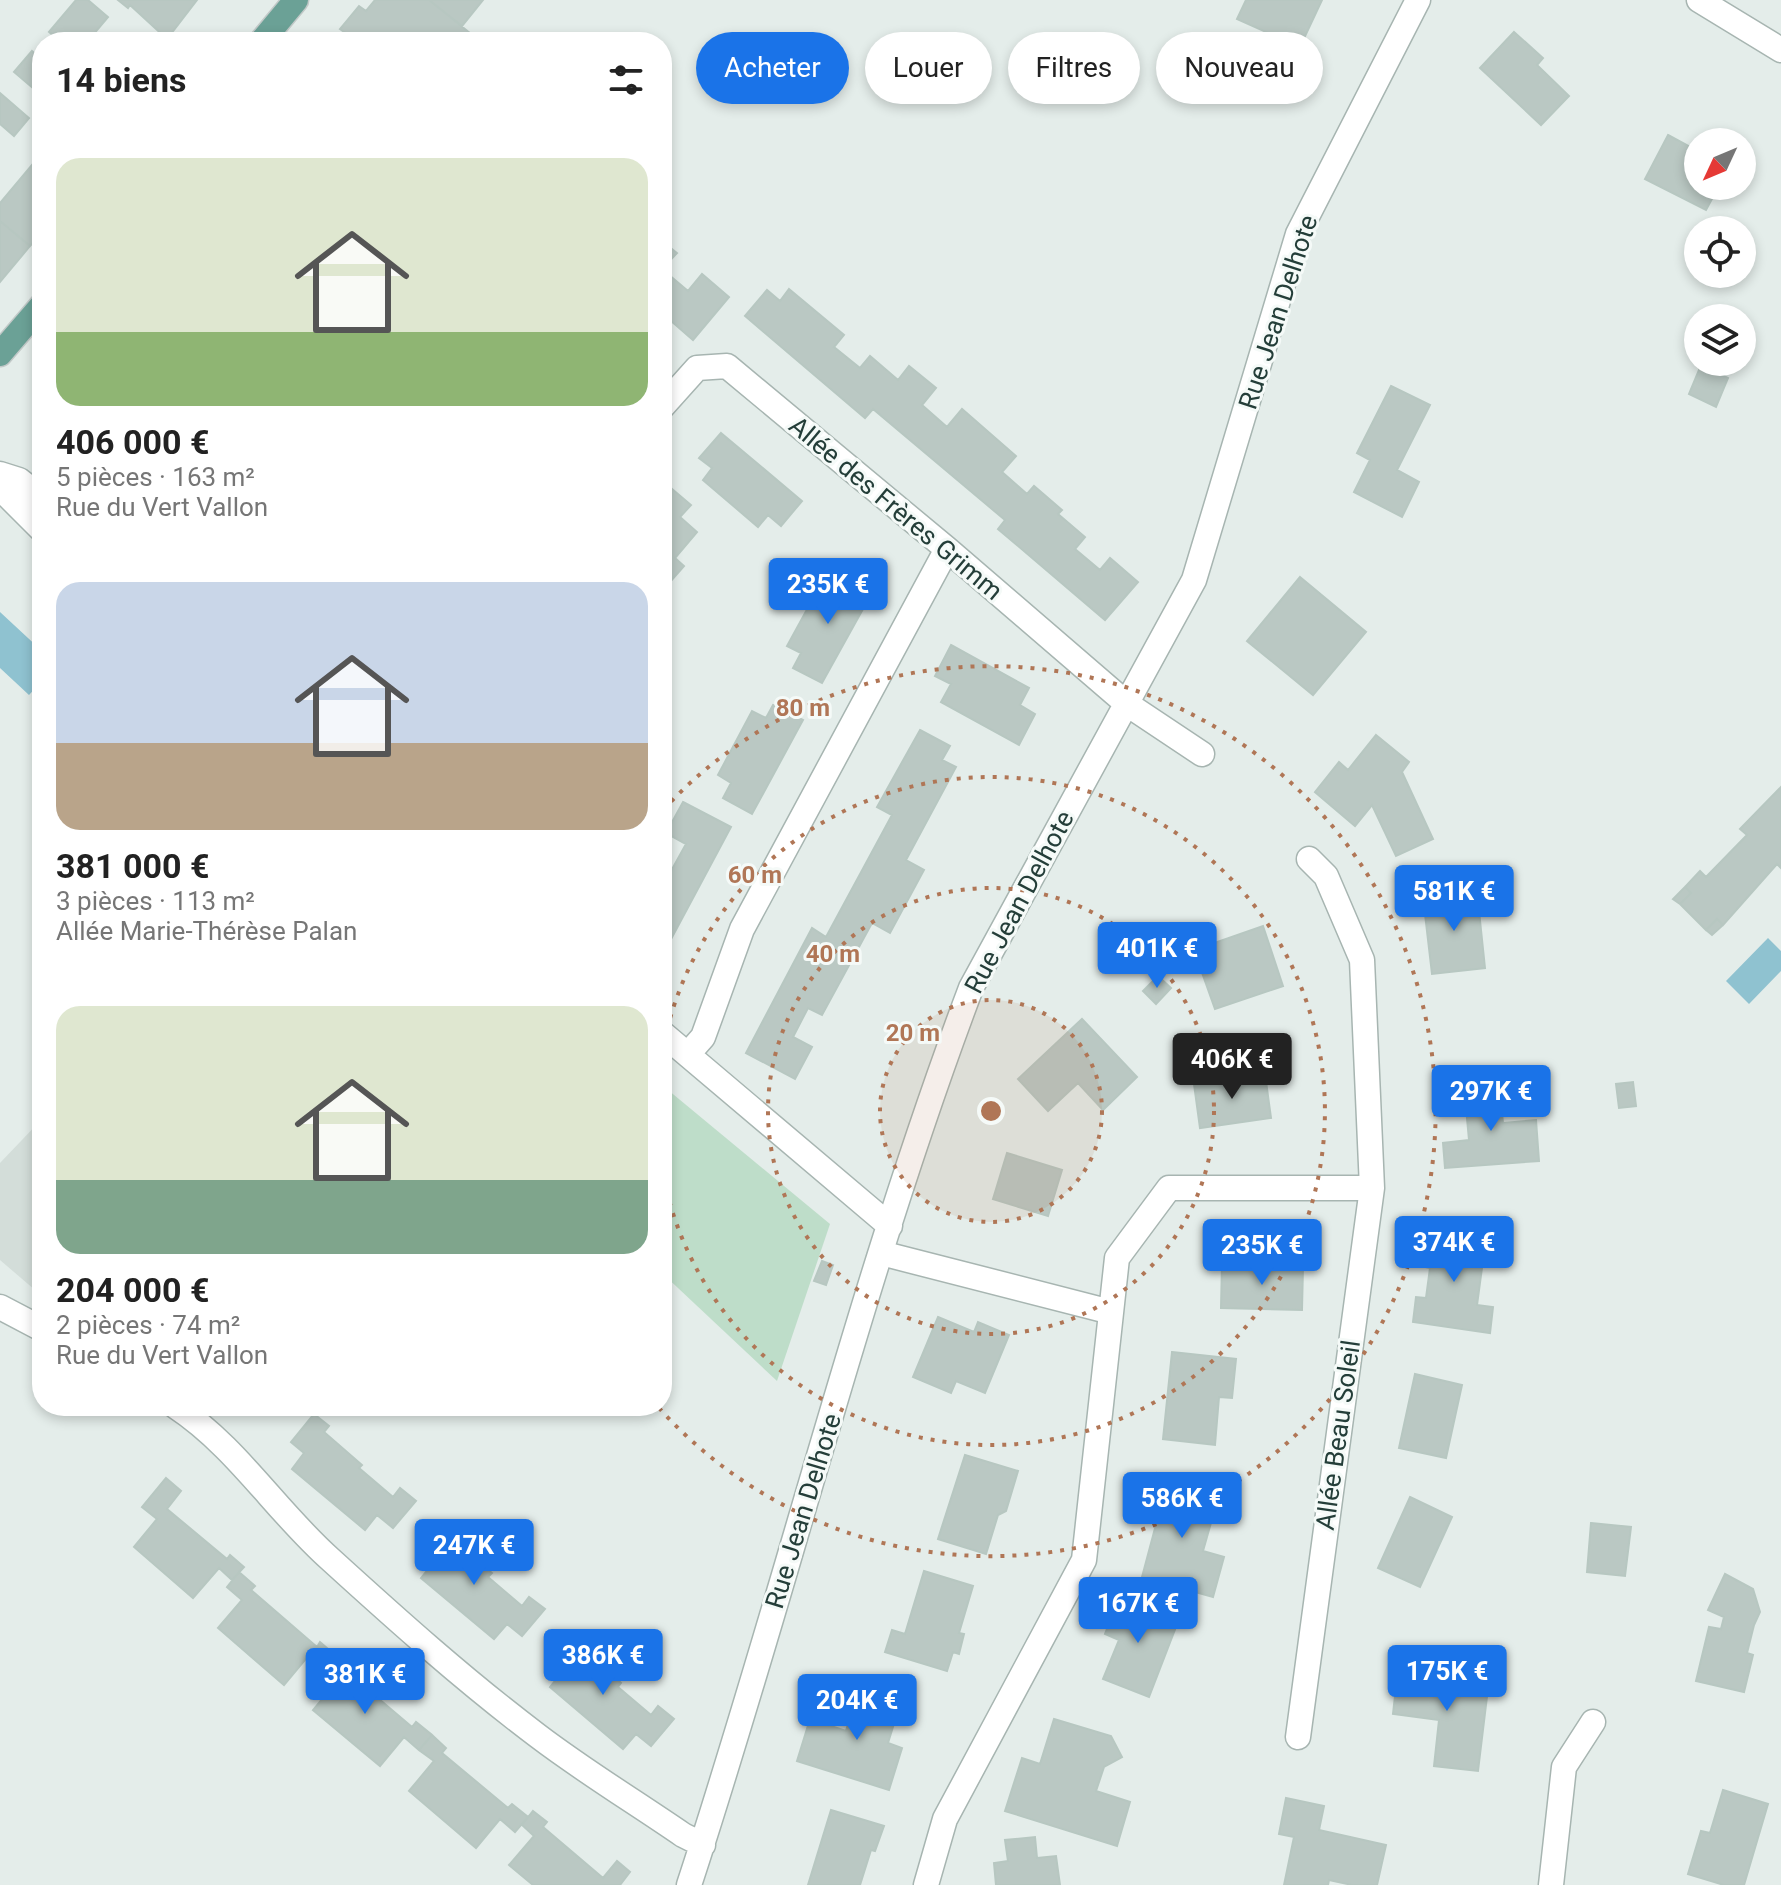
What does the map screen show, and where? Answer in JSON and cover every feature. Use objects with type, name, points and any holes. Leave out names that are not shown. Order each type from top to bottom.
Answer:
[{"type":"main road","points":[[269,32],[296,0]]},
{"type":"main road","points":[[0,354],[32,317]]},
{"type":"street","name":"Rue Jean Delhote","points":[[689,1885],[881,1253],[971,988],[1194,580],[1298,234],[1418,0]]},
{"type":"street","points":[[1699,0],[1781,50]]},
{"type":"street","name":"Allée des Frères Grimm","points":[[672,396],[697,368],[727,366],[1127,704]]},
{"type":"street","points":[[0,474],[19,480],[32,490]]},
{"type":"street","points":[[0,488],[32,522]]},
{"type":"street","points":[[688,1054],[703,1037],[742,929],[947,549]]},
{"type":"street","points":[[1127,704],[1202,754]]},
{"type":"street","name":"Allée Beau Soleil","points":[[1298,1737],[1372,1188],[1362,960],[1326,876],[1309,859]]},
{"type":"street","points":[[672,1041],[890,1226]]},
{"type":"street","points":[[926,1885],[945,1819],[1084,1560],[1117,1258],[1169,1188],[1372,1188]]},
{"type":"street","points":[[881,1253],[1111,1312]]},
{"type":"street","points":[[0,1307],[32,1324]]},
{"type":"street","points":[[189,1416],[213,1434],[245,1466],[323,1553],[436,1656],[540,1737],[683,1835],[703,1845]]},
{"type":"street","points":[[1551,1885],[1564,1767],[1593,1722]]},
{"type":"shaded area","points":[[32,1129],[32,1287],[0,1260],[0,1163]]},
{"type":"green space","points":[[672,1093],[830,1224],[777,1381],[672,1282]]},
{"type":"water","points":[[0,612],[32,642],[32,692],[29,695],[0,668]]},
{"type":"water","points":[[1768,938],[1781,951],[1781,971],[1749,1004],[1726,981]]},
{"type":"building","points":[[76,0],[88,0],[108,17],[95,32],[49,32]]},
{"type":"building","points":[[118,0],[197,0],[172,32],[159,32],[130,5],[128,8]]},
{"type":"building","points":[[375,0],[429,0],[469,32],[344,32],[340,29],[359,6],[366,11]]},
{"type":"building","points":[[429,0],[483,0],[462,26]]},
{"type":"building","points":[[1246,0],[1322,0],[1307,32],[1266,32],[1237,19]]},
{"type":"building","points":[[1514,32],[1543,58],[1537,65],[1569,96],[1541,125],[1480,68]]},
{"type":"building","points":[[32,51],[32,87],[14,72]]},
{"type":"building","points":[[0,93],[29,118],[14,136],[0,124]]},
{"type":"building","points":[[1668,135],[1684,144],[1684,199],[1645,179]]},
{"type":"building","points":[[32,165],[30,246],[0,221],[0,203]]},
{"type":"building","points":[[1686,200],[1711,200],[1706,210]]},
{"type":"building","points":[[0,221],[30,246],[0,282]]},
{"type":"building","points":[[702,274],[729,297],[693,340],[672,322],[672,277],[688,291]]},
{"type":"building","points":[[789,289],[844,335],[834,347],[860,368],[870,356],[898,380],[909,366],[936,388],[922,405],[947,427],[962,409],[1016,456],[1002,472],[1027,494],[1034,486],[1062,510],[1058,514],[1085,537],[1075,549],[1100,570],[1110,558],[1138,582],[1105,620],[998,529],[1005,520],[873,409],[865,418],[745,316],[767,290],[780,301]]},
{"type":"building","points":[[1696,376],[1728,378],[1716,407],[1689,394]]},
{"type":"building","points":[[1391,386],[1430,405],[1397,470],[1419,482],[1402,517],[1354,492],[1370,460],[1357,453]]},
{"type":"building","points":[[721,433],[802,501],[781,526],[768,515],[758,527],[703,480],[712,468],[699,458]]},
{"type":"building","points":[[672,489],[691,505],[680,517],[697,532],[675,558],[684,566],[672,580]]},
{"type":"building","points":[[843,575],[873,591],[822,683],[793,668],[801,653],[787,646],[822,582],[836,589]]},
{"type":"building","points":[[1300,577],[1366,632],[1313,695],[1247,641]]},
{"type":"building","points":[[951,645],[1029,688],[1020,705],[1035,714],[1019,745],[941,702],[951,684],[935,676]]},
{"type":"building","points":[[773,705],[803,720],[752,814],[723,798],[731,783],[718,775],[752,711],[766,718]]},
{"type":"building","points":[[920,730],[950,746],[942,760],[956,767],[906,860],[924,870],[890,933],[872,923],[822,1015],[808,1008],[793,1037],[812,1047],[795,1079],[746,1053],[812,928],[826,937],[892,815],[877,807]]},
{"type":"building","points":[[1376,735],[1409,762],[1402,772],[1433,839],[1396,856],[1372,805],[1355,826],[1315,792],[1339,762],[1348,770]]},
{"type":"building","points":[[1781,787],[1781,868],[1777,864],[1723,925],[1717,919],[1706,930],[1680,904],[1691,893],[1685,887],[1700,871],[1706,877],[1747,835],[1740,829]]},
{"type":"building","points":[[683,802],[731,827],[672,937],[672,869],[686,844],[672,836],[672,822]]},
{"type":"building","points":[[1685,887],[1691,893],[1680,904],[1673,899]]},
{"type":"building","points":[[1477,892],[1485,968],[1432,974],[1423,897]]},
{"type":"building","points":[[1717,919],[1723,925],[1712,935],[1706,930]]},
{"type":"building","points":[[1263,926],[1283,986],[1215,1009],[1194,950]]},
{"type":"building","points":[[1158,976],[1171,988],[1156,1004],[1143,991]]},
{"type":"building","points":[[1082,1019],[1137,1077],[1103,1110],[1078,1083],[1048,1111],[1018,1079]]},
{"type":"building","points":[[1265,1074],[1271,1118],[1200,1128],[1194,1084]]},
{"type":"building","points":[[1633,1082],[1636,1106],[1619,1108],[1616,1084]]},
{"type":"building","points":[[1499,1083],[1503,1123],[1536,1120],[1539,1161],[1445,1168],[1443,1143],[1469,1140],[1464,1086]]},
{"type":"building","points":[[1007,1153],[1062,1170],[1048,1216],[993,1199]]},
{"type":"building","points":[[1430,1231],[1486,1238],[1477,1305],[1493,1307],[1490,1333],[1413,1322],[1416,1297],[1426,1298],[1430,1268],[1425,1267]]},
{"type":"building","points":[[822,1261],[833,1265],[826,1285],[814,1281]]},
{"type":"building","points":[[1222,1263],[1303,1267],[1302,1310],[1221,1308]]},
{"type":"building","points":[[938,1317],[974,1332],[978,1322],[1009,1335],[985,1393],[956,1381],[951,1393],[913,1377]]},
{"type":"building","points":[[1172,1352],[1236,1359],[1232,1398],[1219,1397],[1215,1445],[1163,1439]]},
{"type":"building","points":[[1415,1374],[1462,1385],[1446,1458],[1399,1448]]},
{"type":"building","points":[[312,1416],[316,1416],[329,1426],[324,1432],[362,1465],[359,1468],[393,1497],[400,1488],[416,1501],[393,1528],[377,1515],[365,1530],[292,1469],[304,1453],[291,1442]]},
{"type":"building","points":[[965,1455],[1018,1471],[1006,1511],[998,1515],[986,1554],[938,1539]]},
{"type":"building","points":[[1157,1473],[1193,1482],[1188,1499],[1216,1505],[1203,1551],[1224,1557],[1213,1597],[1142,1577],[1162,1502],[1151,1499]]},
{"type":"building","points":[[166,1478],[181,1491],[167,1509],[227,1559],[230,1555],[244,1567],[232,1580],[219,1568],[193,1598],[134,1547],[157,1519],[142,1507]]},
{"type":"building","points":[[1410,1497],[1452,1517],[1420,1587],[1378,1568]]},
{"type":"building","points":[[443,1523],[458,1535],[453,1541],[492,1573],[488,1577],[522,1606],[529,1597],[545,1609],[522,1636],[507,1624],[494,1639],[421,1578],[434,1562],[420,1551]]},
{"type":"building","points":[[1591,1523],[1631,1527],[1625,1576],[1587,1572]]},
{"type":"building","points":[[924,1571],[973,1586],[959,1633],[964,1634],[959,1654],[953,1652],[947,1671],[885,1652],[892,1630],[905,1634]]},
{"type":"building","points":[[239,1572],[255,1586],[251,1590],[317,1647],[320,1642],[334,1654],[323,1667],[309,1655],[284,1685],[218,1628],[242,1600],[227,1587]]},
{"type":"building","points":[[1725,1574],[1753,1589],[1760,1612],[1747,1653],[1753,1655],[1744,1692],[1696,1681],[1709,1627],[1721,1629],[1724,1617],[1708,1610]]},
{"type":"building","points":[[1120,1596],[1179,1619],[1149,1697],[1103,1679],[1119,1640],[1105,1634]]},
{"type":"building","points":[[572,1632],[587,1645],[582,1650],[621,1683],[618,1687],[651,1715],[658,1706],[674,1719],[651,1746],[636,1734],[623,1749],[550,1687],[562,1672],[549,1660]]},
{"type":"building","points":[[334,1654],[350,1667],[346,1671],[412,1727],[416,1722],[432,1735],[419,1750],[404,1737],[380,1766],[313,1710],[338,1680],[323,1667]]},
{"type":"building","points":[[1398,1669],[1489,1680],[1478,1771],[1434,1766],[1439,1720],[1393,1714]]},
{"type":"building","points":[[859,1687],[901,1701],[888,1743],[902,1748],[889,1790],[797,1761],[810,1719],[846,1731]]},
{"type":"building","points":[[1054,1719],[1111,1736],[1122,1757],[1104,1767],[1096,1791],[1130,1802],[1117,1846],[1005,1811],[1022,1758],[1040,1764]]},
{"type":"building","points":[[432,1735],[446,1748],[442,1753],[508,1808],[512,1804],[528,1817],[515,1832],[500,1819],[476,1848],[409,1791],[434,1761],[419,1750]]},
{"type":"building","points":[[1723,1790],[1768,1804],[1744,1885],[1724,1885],[1688,1874],[1701,1831],[1710,1833]]},
{"type":"building","points":[[1286,1798],[1324,1806],[1319,1830],[1386,1845],[1377,1885],[1352,1885],[1329,1880],[1328,1885],[1284,1885],[1294,1837],[1279,1834]]},
{"type":"building","points":[[831,1810],[884,1826],[875,1851],[871,1850],[860,1885],[808,1885]]},
{"type":"building","points":[[533,1811],[547,1822],[543,1827],[603,1878],[617,1861],[630,1872],[620,1885],[533,1885],[509,1865],[534,1836],[522,1825]]},
{"type":"building","points":[[1035,1837],[1037,1858],[1056,1856],[1060,1885],[996,1885],[994,1863],[1008,1861],[1005,1840]]}]
